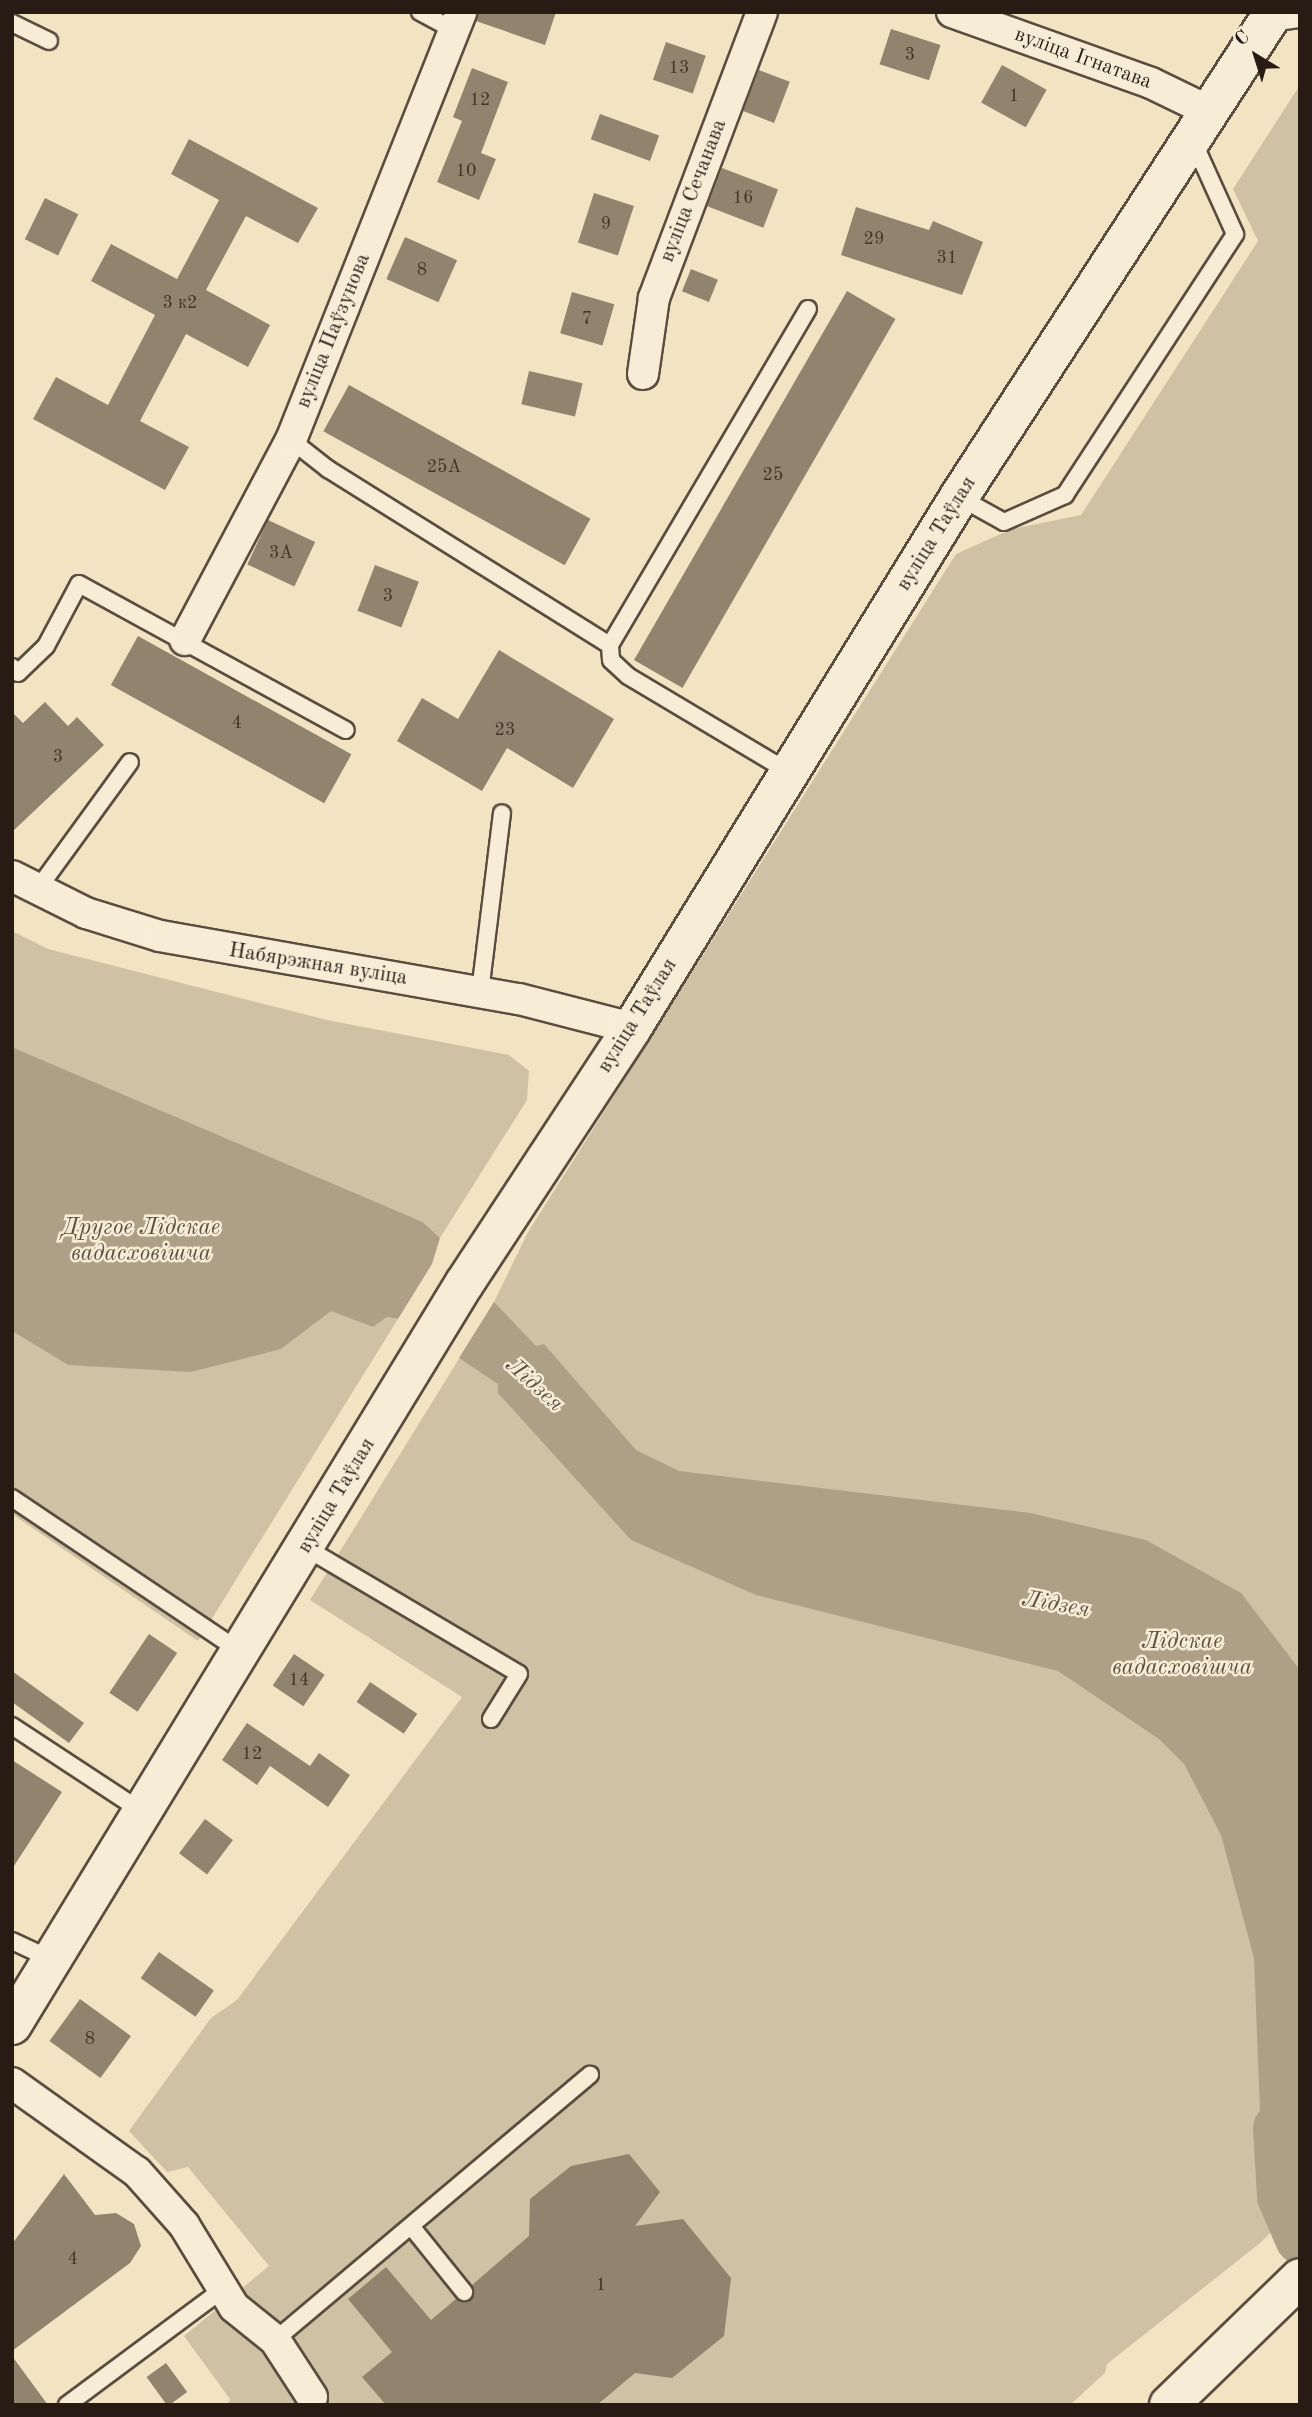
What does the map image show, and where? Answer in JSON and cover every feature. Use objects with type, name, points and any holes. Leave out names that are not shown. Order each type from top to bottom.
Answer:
[{"type":"main road","name":"вуліца Таўлая","points":[[12,2025],[306,1548],[464,1284],[632,1028],[959,497],[1202,127],[1280,18]]},
{"type":"main road","points":[[1169,2405],[1291,2287]]},
{"type":"street","name":"вуліца Сечанава","points":[[643,374],[654,298],[762,12]]},
{"type":"street","name":"вуліца Ігнатава","points":[[952,12],[1151,83],[1202,127]]},
{"type":"street","name":"вуліца Паўзунова","points":[[185,640],[291,440],[457,21]]},
{"type":"street","name":"Набярэжная вуліца","points":[[25,883],[86,913],[160,936],[480,992],[632,1028]]},
{"type":"street","points":[[12,2083],[137,2172],[184,2225],[222,2290],[275,2340],[312,2397]]},
{"type":"lane","points":[[420,12],[457,21]]},
{"type":"lane","points":[[12,23],[49,41]]},
{"type":"lane","points":[[959,497],[1004,522],[1065,495],[1235,234],[1202,127]]},
{"type":"lane","points":[[789,772],[628,676],[611,660],[610,645],[808,309]]},
{"type":"lane","points":[[291,440],[328,469],[610,645]]},
{"type":"lane","points":[[12,667],[18,673],[46,646],[79,584],[346,730]]},
{"type":"lane","points":[[25,883],[130,762]]},
{"type":"lane","points":[[480,992],[502,813]]},
{"type":"lane","points":[[12,1498],[242,1652]]},
{"type":"lane","points":[[306,1548],[519,1674],[491,1719]]},
{"type":"lane","points":[[12,1726],[143,1812]]},
{"type":"lane","points":[[12,1941],[53,1960]]},
{"type":"lane","points":[[275,2340],[590,2075]]},
{"type":"lane","points":[[411,2226],[464,2292]]},
{"type":"lane","points":[[67,2405],[222,2290]]},
{"type":"shaded area","points":[[1300,85],[1300,2204],[1260,2243],[1107,2364],[1105,2373],[1070,2405],[227,2405],[230,2399],[184,2336],[269,2266],[188,2167],[167,2172],[129,2131],[211,2018],[237,2000],[462,1697],[310,1600],[494,1302],[528,1232],[956,554],[1012,529],[1081,515],[1258,241],[1233,189]]},
{"type":"shaded area","points":[[12,931],[48,949],[327,1020],[509,1055],[529,1071],[527,1100],[440,1238],[423,1222],[12,1047]]},
{"type":"shaded area","points":[[331,1310],[373,1327],[387,1317],[398,1319],[198,1641],[12,1514],[12,1331],[68,1365],[281,1349]]},
{"type":"water","name":"Другое Лідскае вадасховішча","points":[[12,1047],[423,1222],[440,1238],[432,1264],[398,1319],[387,1317],[373,1327],[331,1311],[281,1349],[191,1372],[68,1365],[12,1331]]},
{"type":"water","name":"Лідскае вадасховішча","points":[[494,1302],[536,1346],[544,1344],[636,1450],[679,1471],[1030,1513],[1146,1540],[1241,1593],[1300,1670],[1300,2179],[1264,2212],[1254,1958],[1221,1835],[1184,1764],[1159,1739],[1058,1671],[756,1595],[631,1540],[498,1393],[498,1384],[459,1358]]},
{"type":"building","points":[[478,12],[556,12],[545,45],[476,21]]},
{"type":"building","points":[[891,29],[940,45],[929,80],[880,64]]},
{"type":"building","points":[[666,42],[706,56],[693,93],[653,80]]},
{"type":"building","points":[[1002,65],[1047,90],[1026,127],[981,103]]},
{"type":"building","points":[[472,68],[508,82],[481,153],[496,159],[479,200],[437,182],[462,121],[453,117]]},
{"type":"building","points":[[759,70],[790,82],[774,123],[743,111]]},
{"type":"building","points":[[600,114],[659,136],[650,161],[591,139]]},
{"type":"building","points":[[189,139],[318,208],[298,243],[246,216],[206,290],[270,325],[248,367],[186,334],[140,421],[189,447],[165,490],[33,419],[56,377],[108,405],[155,315],[91,281],[111,244],[177,279],[219,200],[171,174]]},
{"type":"building","points":[[722,168],[778,190],[763,228],[707,206]]},
{"type":"building","points":[[594,193],[634,206],[618,255],[578,242]]},
{"type":"building","points":[[45,198],[78,214],[58,256],[25,239]]},
{"type":"building","points":[[856,207],[929,230],[933,221],[983,242],[962,295],[841,255]]},
{"type":"building","points":[[405,237],[457,260],[438,302],[386,279]]},
{"type":"building","points":[[691,269],[718,280],[709,302],[682,291]]},
{"type":"building","points":[[847,291],[895,319],[682,688],[634,660]]},
{"type":"building","points":[[572,292],[614,304],[602,345],[560,333]]},
{"type":"building","points":[[529,371],[583,383],[575,417],[521,404]]},
{"type":"building","points":[[349,385],[590,519],[565,565],[323,431]]},
{"type":"building","points":[[268,520],[315,542],[294,586],[247,564]]},
{"type":"building","points":[[375,565],[419,582],[401,628],[357,611]]},
{"type":"building","points":[[138,636],[351,754],[324,803],[111,685]]},
{"type":"building","points":[[499,650],[614,719],[573,788],[507,748],[482,791],[397,741],[422,698],[458,719]]},
{"type":"building","points":[[45,702],[68,726],[77,717],[104,745],[12,832],[12,712],[23,723]]},
{"type":"building","points":[[149,1634],[177,1653],[137,1712],[109,1693]]},
{"type":"building","points":[[294,1654],[325,1675],[303,1706],[273,1686]]},
{"type":"building","points":[[12,1671],[84,1723],[69,1743],[12,1702]]},
{"type":"building","points":[[370,1682],[417,1714],[404,1734],[357,1702]]},
{"type":"building","points":[[247,1723],[310,1766],[319,1753],[350,1775],[328,1807],[270,1766],[257,1785],[222,1760]]},
{"type":"building","points":[[12,1760],[62,1792],[12,1869]]},
{"type":"building","points":[[205,1819],[233,1840],[207,1874],[179,1853]]},
{"type":"building","points":[[159,1952],[214,1990],[196,2017],[141,1978]]},
{"type":"building","points":[[80,1999],[131,2036],[100,2078],[49,2041]]},
{"type":"building","points":[[629,2154],[660,2192],[635,2226],[683,2219],[731,2278],[724,2336],[672,2378],[635,2373],[597,2405],[386,2405],[362,2377],[392,2352],[348,2299],[386,2267],[431,2320],[456,2299],[470,2301],[472,2285],[529,2236],[530,2199],[571,2166]]},
{"type":"building","points":[[64,2174],[95,2215],[116,2213],[134,2224],[141,2246],[130,2263],[12,2351],[12,2244]]},
{"type":"building","points":[[12,2356],[48,2405],[12,2405]]},
{"type":"building","points":[[166,2363],[187,2392],[167,2405],[147,2377]]},
{"type":"waterway","name":"Лідзея","points":[[1278,2128],[1282,2196],[1300,2238]]}]
